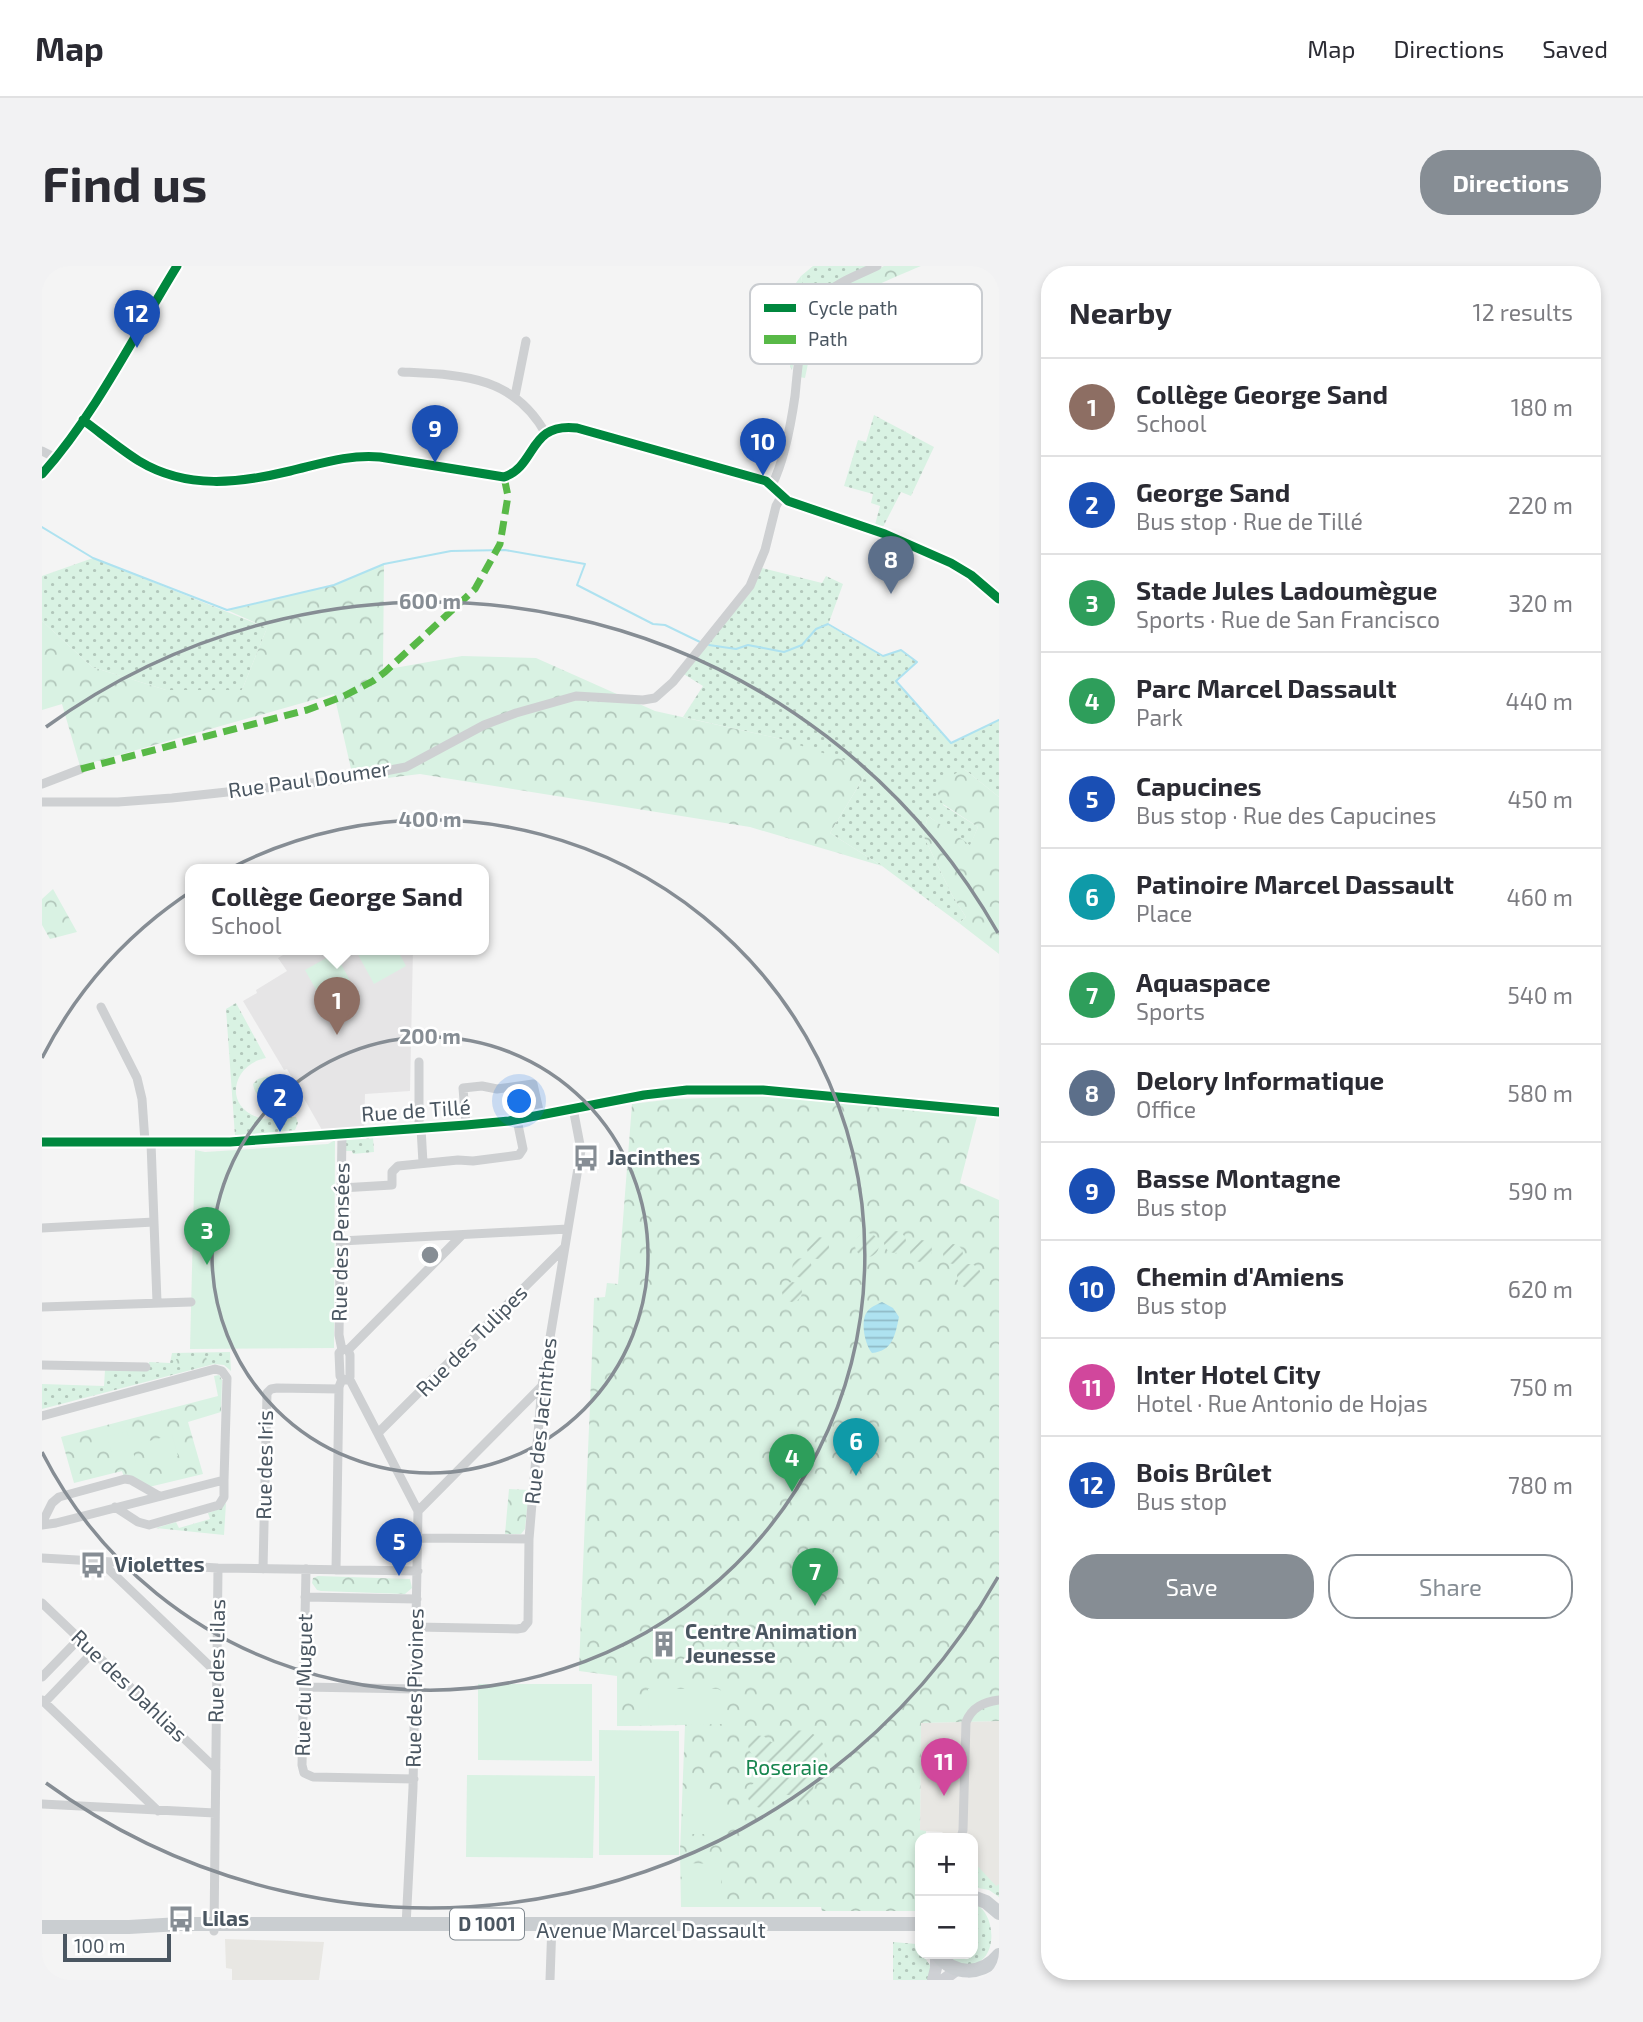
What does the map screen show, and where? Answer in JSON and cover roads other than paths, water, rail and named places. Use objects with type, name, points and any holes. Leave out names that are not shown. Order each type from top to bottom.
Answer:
[{"type":"main road","points":[[42,474],[83,420],[177,266]]},
{"type":"main road","points":[[978,1899],[996,1905]]},
{"type":"main road","name":"Avenue Marcel Dassault","points":[[42,1927],[915,1924]]},
{"type":"main road","name":"Avenue Marcel Dassault","points":[[552,1927],[902,1933],[915,1936]]},
{"type":"main road","points":[[943,1980],[963,1970],[986,1967],[999,1955]]},
{"type":"main road","points":[[933,1980],[937,1959]]},
{"type":"main road","points":[[941,1959],[982,1980]]},
{"type":"street","points":[[842,284],[877,266]]},
{"type":"street","points":[[515,396],[526,341]]},
{"type":"street","points":[[772,485],[786,441],[798,364]]},
{"type":"street","points":[[402,372],[442,374],[489,383],[515,396],[535,417],[546,434]]},
{"type":"street","points":[[83,420],[146,465],[177,476],[221,482],[251,480],[364,456],[504,477],[519,468],[546,434],[563,427],[587,430],[761,479],[792,503],[885,534],[946,560],[966,572],[999,599]]},
{"type":"street","points":[[42,451],[56,458]]},
{"type":"street","name":"Rue Paul Doumer","points":[[42,802],[153,800],[348,778],[406,767],[484,725],[576,696],[643,701],[655,698],[673,682],[747,591],[765,550],[780,496]]},
{"type":"street","points":[[42,784],[81,769]]},
{"type":"street","points":[[101,1007],[138,1078],[148,1142],[158,1302]]},
{"type":"street","points":[[419,1062],[423,1163]]},
{"type":"street","points":[[466,1125],[463,1088],[482,1086],[497,1089],[533,1084],[540,1115]]},
{"type":"street","name":"Rue de Tillé","points":[[42,1142],[230,1142],[466,1125],[517,1120],[661,1092],[742,1089],[999,1112]]},
{"type":"street","name":"Rue des Jacinthes","points":[[416,1627],[517,1629],[527,1624],[529,1539],[542,1386],[581,1150],[573,1108]]},
{"type":"street","points":[[341,1188],[392,1185],[392,1172],[396,1167],[519,1155],[523,1149],[517,1120]]},
{"type":"street","name":"Rue des Pensées","points":[[336,1570],[339,1389],[346,1379],[340,1373],[339,1353],[345,1350],[339,1335],[342,1134]]},
{"type":"street","points":[[42,1228],[154,1222]]},
{"type":"street","points":[[341,1241],[568,1229]]},
{"type":"street","points":[[345,1350],[462,1235]]},
{"type":"street","name":"Rue des Tulipes","points":[[378,1433],[565,1248]]},
{"type":"street","points":[[42,1307],[191,1302]]},
{"type":"street","points":[[42,1365],[146,1367]]},
{"type":"street","points":[[42,1416],[215,1369],[222,1371],[227,1382],[224,1497],[219,1505],[157,1523],[142,1524],[115,1507]]},
{"type":"street","name":"Rue des Pivoines","points":[[346,1379],[378,1433],[418,1511],[414,1779],[406,1927]]},
{"type":"street","points":[[418,1511],[542,1386]]},
{"type":"street","name":"Rue des Iris","points":[[263,1569],[267,1393],[277,1388],[339,1389]]},
{"type":"street","points":[[159,1496],[125,1479],[56,1499],[42,1524],[52,1524],[224,1480]]},
{"type":"street","points":[[418,1538],[529,1539]]},
{"type":"street","name":"Rue des Lilas","points":[[42,1558],[218,1568],[214,1928]]},
{"type":"street","points":[[100,1561],[217,1672]]},
{"type":"street","points":[[218,1568],[418,1571]]},
{"type":"street","name":"Rue du Muguet","points":[[306,1569],[302,1765],[306,1775],[414,1779]]},
{"type":"street","points":[[305,1597],[417,1599]]},
{"type":"street","name":"Rue des Dahlias","points":[[42,1603],[216,1769]]},
{"type":"street","points":[[42,1677],[79,1639]]},
{"type":"street","points":[[93,1652],[43,1701],[158,1811]]},
{"type":"street","points":[[304,1687],[415,1689]]},
{"type":"street","points":[[963,1833],[966,1722],[976,1707],[999,1700]]},
{"type":"street","points":[[42,1804],[215,1813]]},
{"type":"street","points":[[550,1980],[552,1927]]},
{"type":"water","points":[[882,1302],[893,1308],[899,1317],[889,1345],[872,1353],[865,1339],[864,1321],[868,1310]]},
{"type":"waterway","points":[[42,527],[93,558],[227,610],[334,585],[384,564],[451,551],[505,550],[585,564],[577,585],[653,624],[665,625],[700,642]]},
{"type":"waterway","points":[[709,645],[736,649],[748,645],[784,652],[802,645],[816,629],[828,624],[883,656],[901,650],[917,662],[896,681],[951,743],[999,720]]},
{"type":"place","name":"Bois Brûlet","points":[[137,348]]},
{"type":"place","name":"Basse Montagne","points":[[435,463]]},
{"type":"place","name":"Chemin d'Amiens","points":[[763,476]]},
{"type":"place","name":"Delory Informatique","points":[[891,594]]},
{"type":"place","name":"Collège George Sand","points":[[337,1035]]},
{"type":"place","name":"George Sand","points":[[280,1132]]},
{"type":"place","name":"Jacinthes","points":[[586,1158]]},
{"type":"place","name":"Stade Jules Ladoumègue","points":[[207,1265]]},
{"type":"place","name":"Patinoire Marcel Dassault","points":[[856,1476]]},
{"type":"place","name":"Parc Marcel Dassault","points":[[792,1492]]},
{"type":"place","name":"Violettes","points":[[93,1565]]},
{"type":"place","name":"Capucines","points":[[399,1576]]},
{"type":"place","name":"Aquaspace","points":[[815,1606]]},
{"type":"place","name":"Centre Animation Jeunesse","points":[[664,1644]]},
{"type":"place","name":"Inter Hotel City","points":[[944,1796]]},
{"type":"place","name":"Lilas","points":[[181,1919]]},
{"type":"park label","name":"Roseraie","points":[[787,1768]]}]
